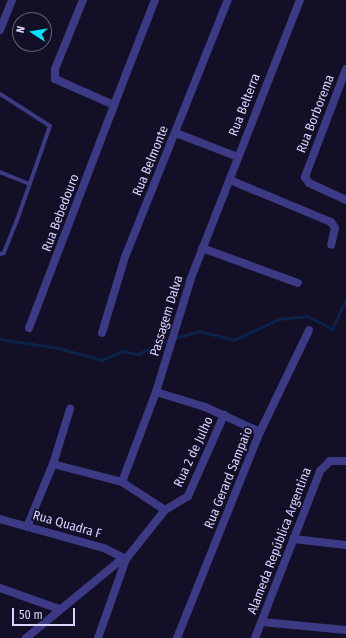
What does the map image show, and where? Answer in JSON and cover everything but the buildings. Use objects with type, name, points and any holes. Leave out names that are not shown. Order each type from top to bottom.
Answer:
[{"type":"street","points":[[0,30],[12,0]]},
{"type":"street","points":[[83,0],[55,69],[58,82],[114,105]]},
{"type":"street","name":"Rua Bebedouro","points":[[29,328],[155,0]]},
{"type":"street","name":"Rua Belmonte","points":[[102,333],[125,257],[176,133],[228,0]]},
{"type":"street","name":"Rua Belterra","points":[[176,133],[238,157],[300,0]]},
{"type":"street","name":"Rua Borborema","points":[[346,69],[308,167],[307,181],[346,200]]},
{"type":"street","name":"Passagem Dalva","points":[[122,482],[156,392],[202,248],[238,157]]},
{"type":"street","points":[[230,180],[331,222],[335,228],[331,245]]},
{"type":"street","points":[[202,248],[298,283]]},
{"type":"street","name":"Rua Gerard Sampaio","points":[[177,638],[260,432],[309,330]]},
{"type":"street","name":"Rua 2 de Julho","points":[[156,392],[224,415],[260,432]]},
{"type":"street","points":[[27,527],[53,464],[70,409]]},
{"type":"street","name":"Rua 2 de Julho","points":[[165,510],[188,496],[224,415]]},
{"type":"street","name":"Alameda República Argentina","points":[[255,638],[320,471],[326,462],[335,460],[346,462]]},
{"type":"street","points":[[26,638],[124,558],[165,510],[122,482],[53,464]]},
{"type":"street","name":"Rua Quadra F","points":[[0,519],[104,548],[124,558]]},
{"type":"street","points":[[293,539],[346,545]]},
{"type":"street","points":[[98,638],[124,558]]},
{"type":"street","points":[[0,588],[59,610]]},
{"type":"street","points":[[262,622],[346,630]]},
{"type":"lane","points":[[0,94],[50,126],[4,253],[0,254]]},
{"type":"lane","points":[[0,172],[30,184]]},
{"type":"waterway","points":[[175,338],[199,331],[234,340],[279,319],[308,316],[332,329],[346,299]]},
{"type":"waterway","points":[[0,339],[58,348],[102,360],[122,351],[138,354],[170,340]]}]
